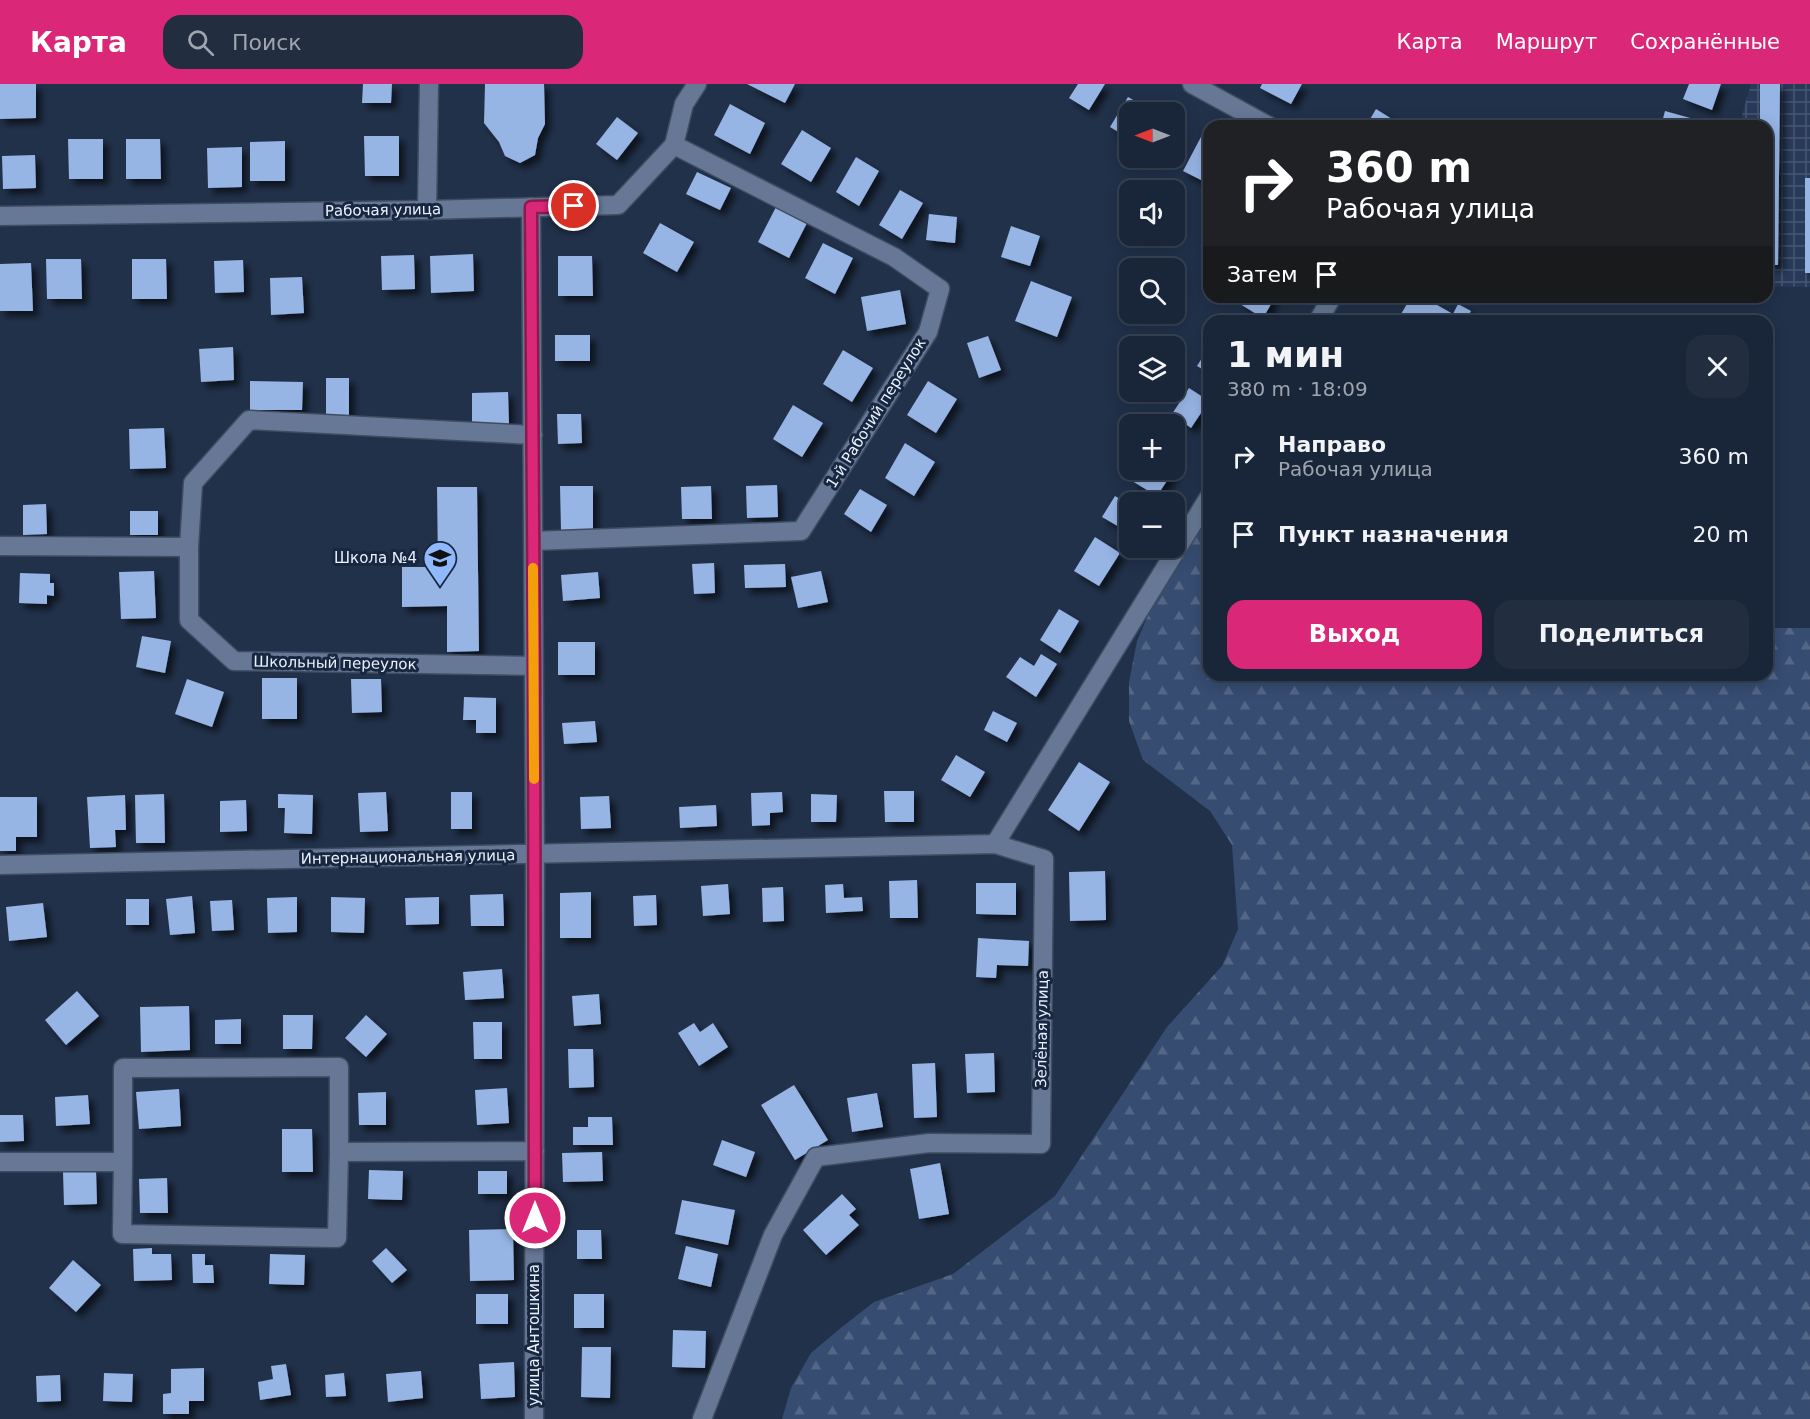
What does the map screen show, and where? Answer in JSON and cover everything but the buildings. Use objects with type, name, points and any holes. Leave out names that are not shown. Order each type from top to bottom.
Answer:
[{"type":"street","points":[[427,210],[429,84]]},
{"type":"street","name":"Рабочая улица","points":[[0,216],[618,205],[674,145],[684,104],[697,84]]},
{"type":"street","points":[[1192,84],[1258,120]]},
{"type":"street","name":"1-й Рабочий переулок","points":[[533,541],[801,531],[928,332],[940,289],[894,257],[674,145]]},
{"type":"street","name":"улица Антошкина","points":[[531,207],[535,854],[534,1419]]},
{"type":"street","name":"Школьный переулок","points":[[532,435],[249,420],[193,483],[189,547],[189,620],[234,661],[534,666]]},
{"type":"street","points":[[995,844],[1203,507]]},
{"type":"street","points":[[0,546],[189,547]]},
{"type":"street","name":"Интернациональная улица","points":[[0,865],[995,844]]},
{"type":"street","name":"Зелёная улица","points":[[702,1419],[773,1235],[816,1157],[929,1143],[1041,1144],[1044,859],[995,844]]},
{"type":"street","points":[[339,1067],[337,1238],[122,1234],[123,1162],[123,1068],[339,1067]]},
{"type":"street","points":[[339,1152],[535,1151]]},
{"type":"street","points":[[0,1162],[123,1162]]},
{"type":"shaded area","points":[[1751,84],[1810,84],[1810,287],[1773,286],[1773,120],[1741,120]]},
{"type":"green space","points":[[1203,517],[1203,681],[1773,681],[1773,628],[1810,628],[1810,1419],[782,1419],[791,1388],[811,1353],[842,1327],[874,1302],[953,1274],[1055,1196],[1167,1027],[1222,966],[1238,929],[1232,845],[1210,811],[1143,760],[1129,721],[1129,682],[1137,641],[1169,566],[1175,558],[1185,558],[1185,543]]},
{"type":"slow traffic","points":[[533,568],[534,779]]},
{"type":"place","name":"Школа №4","points":[[440,587]]},
{"type":"route","points":[[535,1218],[531,207],[574,206]]}]
